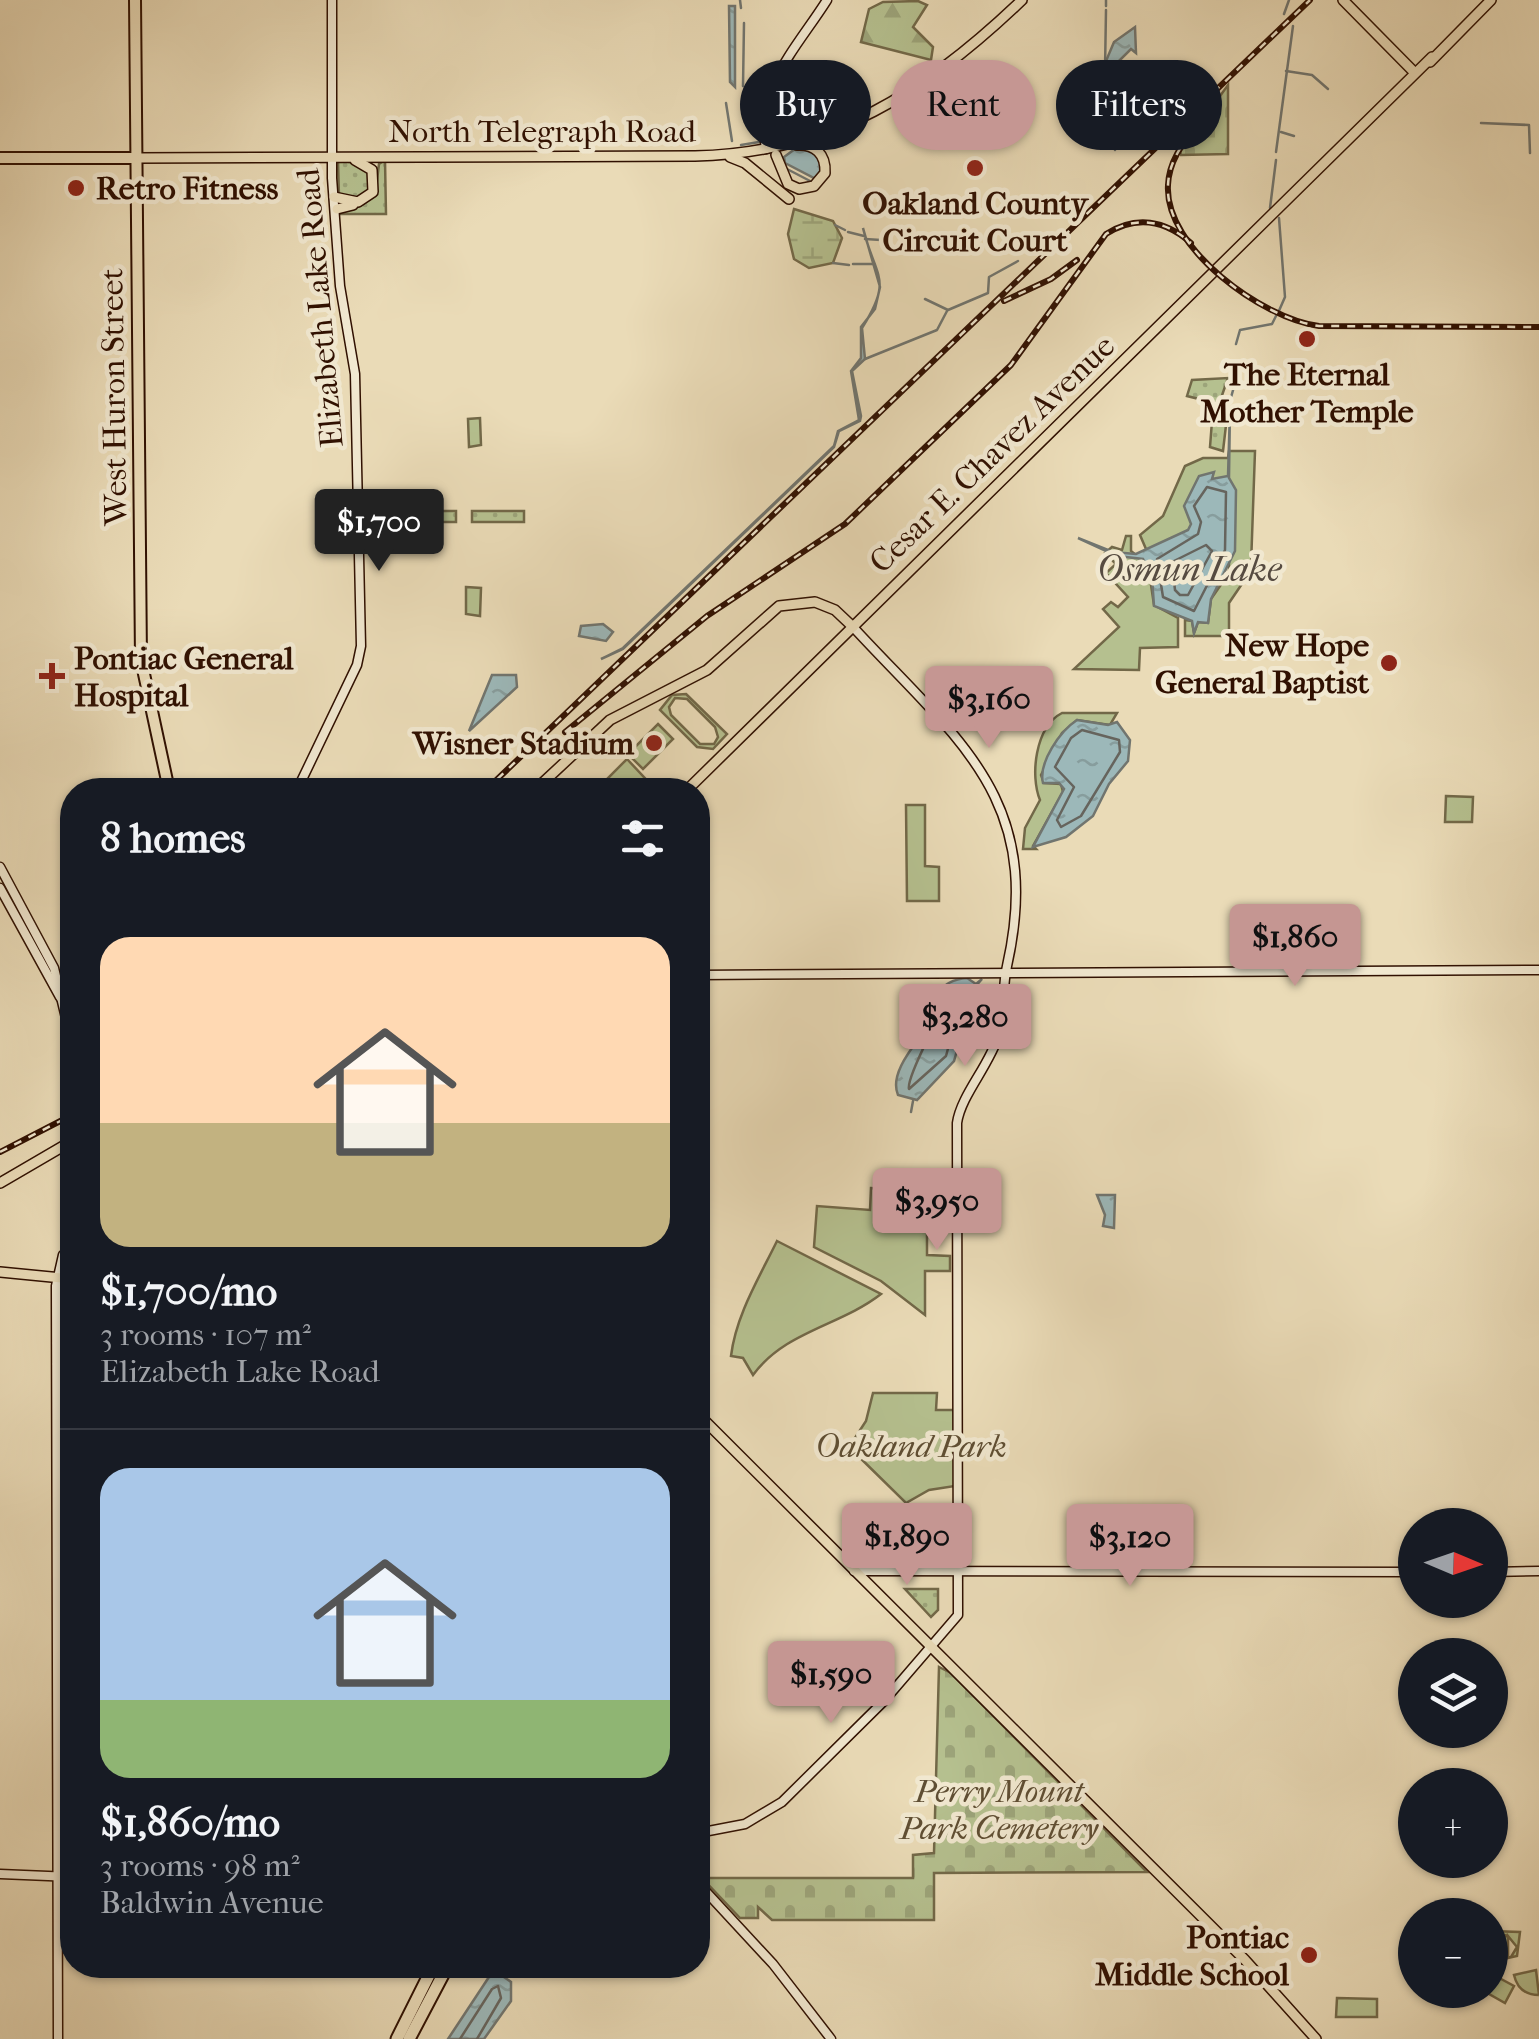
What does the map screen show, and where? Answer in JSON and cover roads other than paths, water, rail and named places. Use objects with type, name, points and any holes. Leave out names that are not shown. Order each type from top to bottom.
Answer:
[{"type":"highway","name":"West Huron Street","points":[[134,0],[141,656],[166,778]]},
{"type":"highway","points":[[0,158],[136,158]]},
{"type":"highway","points":[[397,2039],[428,1978]]},
{"type":"highway","points":[[409,2039],[441,1978]]},
{"type":"main road","name":"Elizabeth Lake Road","points":[[303,778],[355,671],[362,646],[356,381],[339,282],[334,197],[337,157],[332,0]]},
{"type":"main road","points":[[789,60],[827,0]]},
{"type":"main road","name":"North Telegraph Road","points":[[871,114],[905,97],[962,57],[1022,0]]},
{"type":"main road","points":[[1343,0],[1416,73]]},
{"type":"main road","points":[[1332,155],[1491,0]]},
{"type":"main road","points":[[1332,155],[1362,131],[1416,73]]},
{"type":"main road","points":[[1362,131],[1378,108]]},
{"type":"main road","points":[[806,145],[820,152],[825,165],[820,182],[803,190],[790,186],[774,147],[806,145]]},
{"type":"main road","name":"North Telegraph Road","points":[[136,158],[723,155],[755,150]]},
{"type":"main road","points":[[723,155],[745,162],[789,198]]},
{"type":"main road","name":"Cesar E. Chavez Avenue","points":[[699,778],[1332,155]]},
{"type":"main road","points":[[334,197],[360,201],[375,184],[368,166],[337,157]]},
{"type":"main road","points":[[337,209],[372,198],[378,187],[378,157]]},
{"type":"main road","points":[[548,778],[610,720],[707,670],[779,606],[815,602],[835,610],[955,731],[1008,828],[1017,860],[1016,939],[1006,974],[996,1044],[956,1123],[957,1617],[891,1694],[779,1804],[740,1826],[710,1830]]},
{"type":"main road","points":[[979,772],[992,770]]},
{"type":"main road","points":[[0,867],[54,968],[60,993]]},
{"type":"main road","points":[[2,891],[16,910],[23,907]]},
{"type":"main road","points":[[2,891],[47,967],[54,968]]},
{"type":"main road","points":[[23,929],[31,926],[48,956]]},
{"type":"main road","points":[[30,940],[60,997]]},
{"type":"main road","points":[[710,975],[1539,970]]},
{"type":"main road","points":[[0,1182],[60,1149]]},
{"type":"main road","points":[[0,1272],[60,1281]]},
{"type":"main road","points":[[58,2039],[60,1305]]},
{"type":"main road","points":[[58,1329],[60,1315]]},
{"type":"main road","points":[[710,1426],[1246,1960],[1316,2039]]},
{"type":"main road","points":[[854,1570],[1398,1572]]},
{"type":"main road","points":[[1508,1572],[1539,1571]]},
{"type":"main road","points":[[0,1874],[57,1877]]},
{"type":"main road","points":[[710,1897],[762,1952],[831,2039]]},
{"type":"water","points":[[729,6],[735,6],[735,87],[730,82]]},
{"type":"water","points":[[1135,27],[1136,53],[1131,49],[1120,60],[1106,60],[1114,42]]},
{"type":"water","points":[[794,150],[809,150],[819,157],[821,170],[816,179],[785,163],[784,157]]},
{"type":"water","points":[[867,319],[862,328],[865,359],[852,371],[860,421],[839,431],[834,447],[623,649],[601,659],[623,648],[834,446],[838,431],[859,420],[851,371],[861,358],[861,327]]},
{"type":"water","name":"Osmun Lake","points":[[1230,408],[1229,478],[1236,490],[1235,551],[1211,599],[1208,623],[1198,622],[1194,633],[1192,621],[1154,606],[1152,577],[1143,559],[1117,556],[1078,538],[1113,552],[1136,554],[1188,530],[1191,524],[1184,506],[1199,476],[1214,472],[1212,479],[1228,476]]},
{"type":"water","points":[[603,624],[613,632],[606,641],[579,636],[581,626]]},
{"type":"water","points":[[492,675],[516,675],[517,687],[469,731]]},
{"type":"water","points":[[1077,720],[1108,725],[1117,722],[1130,740],[1128,761],[1109,784],[1093,816],[1066,837],[1033,847],[1064,789],[1059,783],[1043,783],[1047,757],[1057,739]]},
{"type":"water","points":[[967,978],[976,984],[982,979],[975,987],[954,1061],[917,1100],[898,1095],[899,1070],[925,1030],[940,992],[951,982]]},
{"type":"water","points":[[1097,1195],[1115,1195],[1114,1228],[1103,1226],[1105,1215]]},
{"type":"water","points":[[488,1978],[511,1982],[511,2001],[484,2039],[448,2039]]},
{"type":"waterway","points":[[740,0],[741,8]]},
{"type":"waterway","points":[[1106,0],[1106,6]]},
{"type":"waterway","points":[[1284,14],[1289,0]]},
{"type":"waterway","points":[[1105,60],[1106,10]]},
{"type":"waterway","points":[[743,60],[744,23]]},
{"type":"waterway","points":[[1276,152],[1293,26]]},
{"type":"waterway","points":[[1286,71],[1312,75],[1328,89]]},
{"type":"waterway","points":[[726,103],[732,141]]},
{"type":"waterway","points":[[1481,123],[1529,125],[1530,153]]},
{"type":"waterway","points":[[1281,132],[1294,136]]},
{"type":"waterway","points":[[1270,208],[1276,160]]},
{"type":"waterway","points":[[787,169],[812,182]]},
{"type":"waterway","points":[[1278,313],[1285,297],[1279,218]]},
{"type":"waterway","points":[[835,225],[845,230]]},
{"type":"waterway","points":[[848,232],[864,236]]},
{"type":"waterway","points":[[865,239],[881,240]]},
{"type":"waterway","points":[[925,299],[948,310],[988,293],[989,277],[1018,261]]},
{"type":"waterway","points":[[833,263],[849,265]]},
{"type":"waterway","points":[[853,264],[874,264]]},
{"type":"waterway","points":[[865,359],[937,330],[947,311]]},
{"type":"waterway","points":[[1236,344],[1240,330],[1272,324],[1276,316]]},
{"type":"waterway","points":[[1230,401],[1237,376]]},
{"type":"waterway","points":[[911,1112],[913,1101]]},
{"type":"railway","points":[[499,778],[1310,0]]},
{"type":"railway","points":[[1179,150],[1168,185],[1171,209],[1182,233],[1221,276],[1271,310],[1319,326],[1539,327]]},
{"type":"railway","points":[[565,732],[707,616],[845,524],[1011,365],[1106,234],[1128,224],[1150,223],[1171,229],[1191,243]]},
{"type":"railway","points":[[1004,301],[1051,279],[1077,260]]},
{"type":"railway","points":[[0,1152],[60,1121]]},
{"type":"place","name":"Oakland County Circuit Court","points":[[975,168]]},
{"type":"place","name":"Retro Fitness","points":[[76,188]]},
{"type":"place","name":"The Eternal Mother Temple","points":[[1307,339]]},
{"type":"place","name":"New Hope General Baptist","points":[[1389,663]]},
{"type":"place","name":"Pontiac General Hospital","points":[[52,676]]},
{"type":"place","name":"Wisner Stadium","points":[[654,743]]},
{"type":"place","name":"Pontiac Middle School","points":[[1309,1955]]},
{"type":"park label","name":"Oakland Park","points":[[911,1446]]},
{"type":"park label","name":"Perry Mount Park Cemetery","points":[[999,1810]]}]
